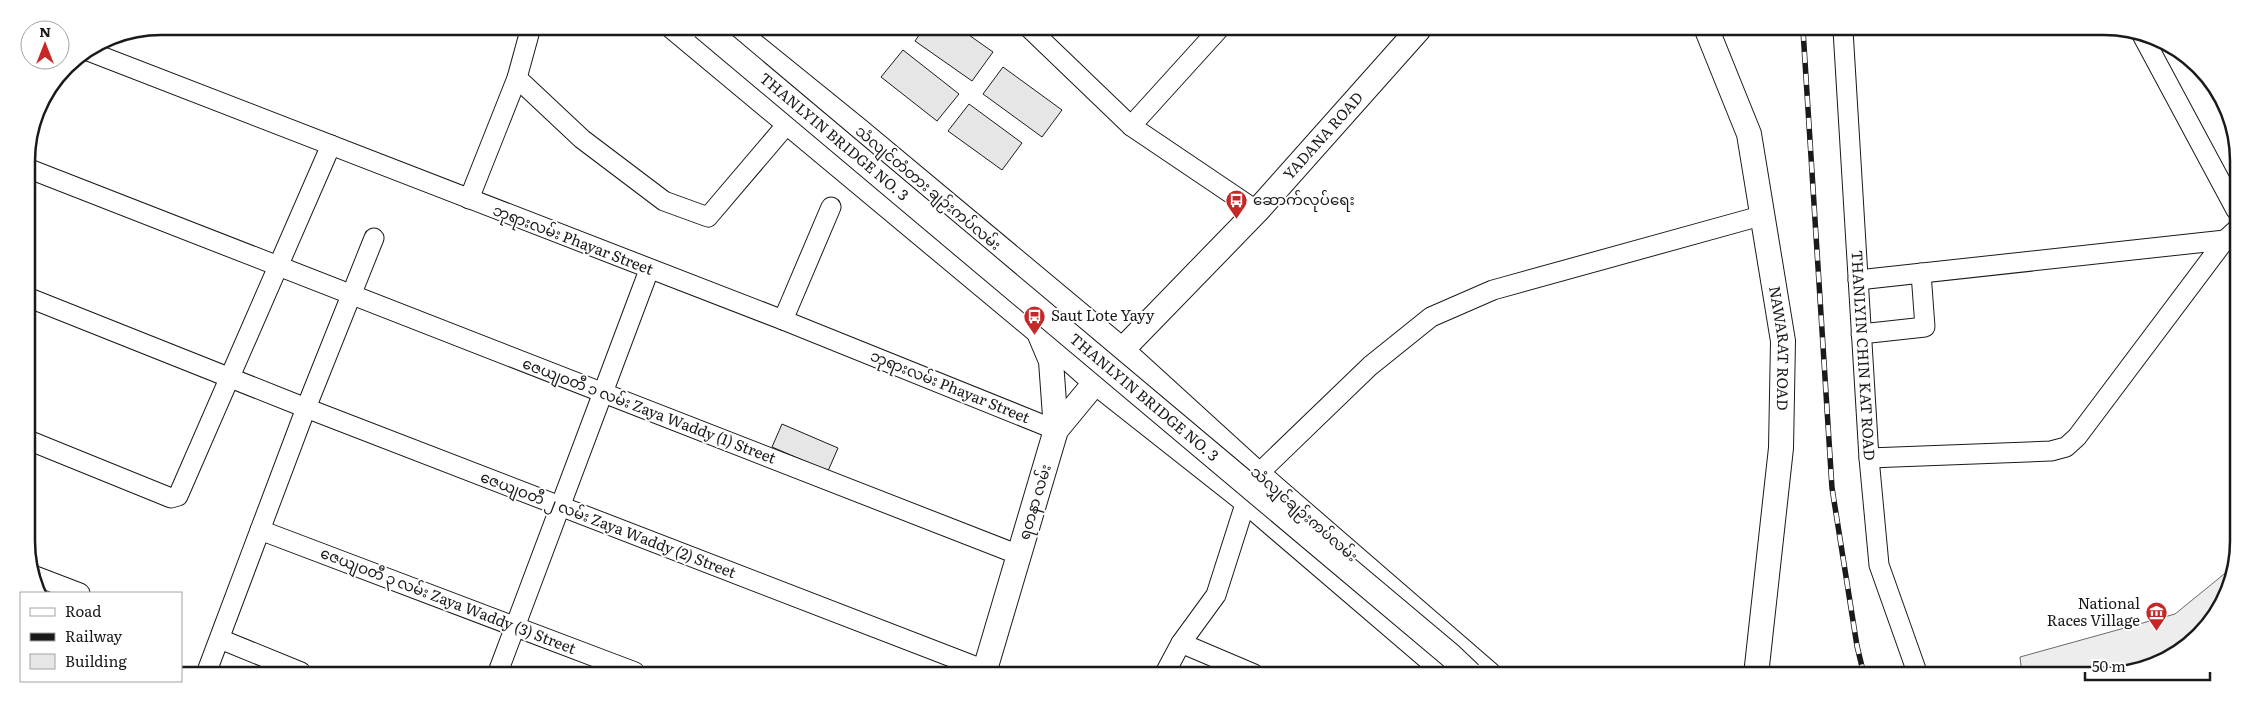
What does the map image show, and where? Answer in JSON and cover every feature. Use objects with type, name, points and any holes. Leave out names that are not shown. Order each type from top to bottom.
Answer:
[{"type":"main road","points":[[683,35],[1038,331],[1094,382]]},
{"type":"main road","name":"THANLYIN BRIDGE NO. 3","points":[[711,35],[1443,648],[1463,667]]},
{"type":"main road","name":"သံလျင်တံတား ချဉ်းကပ်လမ်း","points":[[742,35],[1122,350]]},
{"type":"main road","name":"YADANA ROAD","points":[[1122,350],[1257,211],[1414,35]]},
{"type":"main road","name":"NAWARAT ROAD","points":[[1709,35],[1749,134],[1764,216],[1783,341],[1781,448],[1757,667]]},
{"type":"main road","points":[[832,160],[857,129]]},
{"type":"main road","points":[[1038,331],[1051,361],[1056,430]]},
{"type":"main road","name":"ရတနာ လမ်း","points":[[986,667],[1056,430],[1122,350]]},
{"type":"main road","name":"သံလျှင်ချဉ်းကပ်လမ်း","points":[[1122,350],[1258,474],[1481,667]]},
{"type":"main road","name":"သံလျှင်ချဉ်းကပ်လမ်း","points":[[1094,382],[1246,501],[1440,667]]},
{"type":"street","points":[[469,199],[516,78],[529,35]]},
{"type":"street","points":[[1036,35],[1131,126],[1257,211]]},
{"type":"street","points":[[1131,126],[1214,35]]},
{"type":"street","name":"THANLYIN CHIN KAT ROAD","points":[[1843,35],[1869,458],[1879,564],[1915,667]]},
{"type":"street","points":[[2146,43],[2230,199]]},
{"type":"street","name":"ဘုရားလမ်း Phayar Street","points":[[95,54],[649,270],[783,320],[1056,430]]},
{"type":"street","points":[[516,78],[582,139],[664,201],[708,217],[788,123]]},
{"type":"street","points":[[35,443],[171,498],[178,496],[182,491],[332,146]]},
{"type":"street","name":"ဇေယျဝတီ ၁ လမ်း Zaya Waddy (1) Street","points":[[35,171],[1019,555]]},
{"type":"street","points":[[783,320],[832,207]]},
{"type":"street","points":[[1168,667],[1181,642],[1216,595],[1246,501],[1258,474],[1370,366],[1431,317],[1493,290],[1764,216]]},
{"type":"street","points":[[1858,280],[2230,235]]},
{"type":"street","points":[[1869,458],[2051,451],[2066,447],[2077,437],[2230,235]]},
{"type":"street","points":[[209,667],[306,408],[374,238]]},
{"type":"street","points":[[500,667],[649,270]]},
{"type":"street","points":[[1861,334],[1925,327],[1921,273]]},
{"type":"street","name":"ဇေယျဝတီ ၂ လမ်း Zaya Waddy (2) Street","points":[[35,300],[306,408],[972,667]]},
{"type":"street","name":"ဇေယျဝတီ ၃ လမ်း Zaya Waddy (3) Street","points":[[260,530],[622,667]]},
{"type":"street","points":[[41,578],[77,592]]},
{"type":"street","points":[[220,639],[289,667]]},
{"type":"street","points":[[1181,642],[1238,667]]},
{"type":"shaded area","name":"National Races Village","points":[[2226,572],[2213,604],[2199,624],[2181,641],[2152,657],[2128,665],[2112,667],[2021,667],[2020,657],[2175,614]]},
{"type":"building","points":[[919,35],[969,35],[993,52],[972,81],[915,41]]},
{"type":"building","points":[[903,50],[959,94],[937,121],[881,77]]},
{"type":"building","points":[[1003,67],[1062,110],[1042,137],[983,94]]},
{"type":"building","points":[[969,104],[1022,143],[1002,170],[948,131]]},
{"type":"building","points":[[782,424],[838,448],[828,471],[772,447]]},
{"type":"railway","points":[[1803,35],[1832,488],[1857,646],[1862,667]]},
{"type":"place","name":"ဆောက်လုပ်ရေး","points":[[1237,219]]},
{"type":"place","name":"Saut Lote Yayy","points":[[1035,335]]},
{"type":"place","name":"National Races Village","points":[[2156,632]]}]
